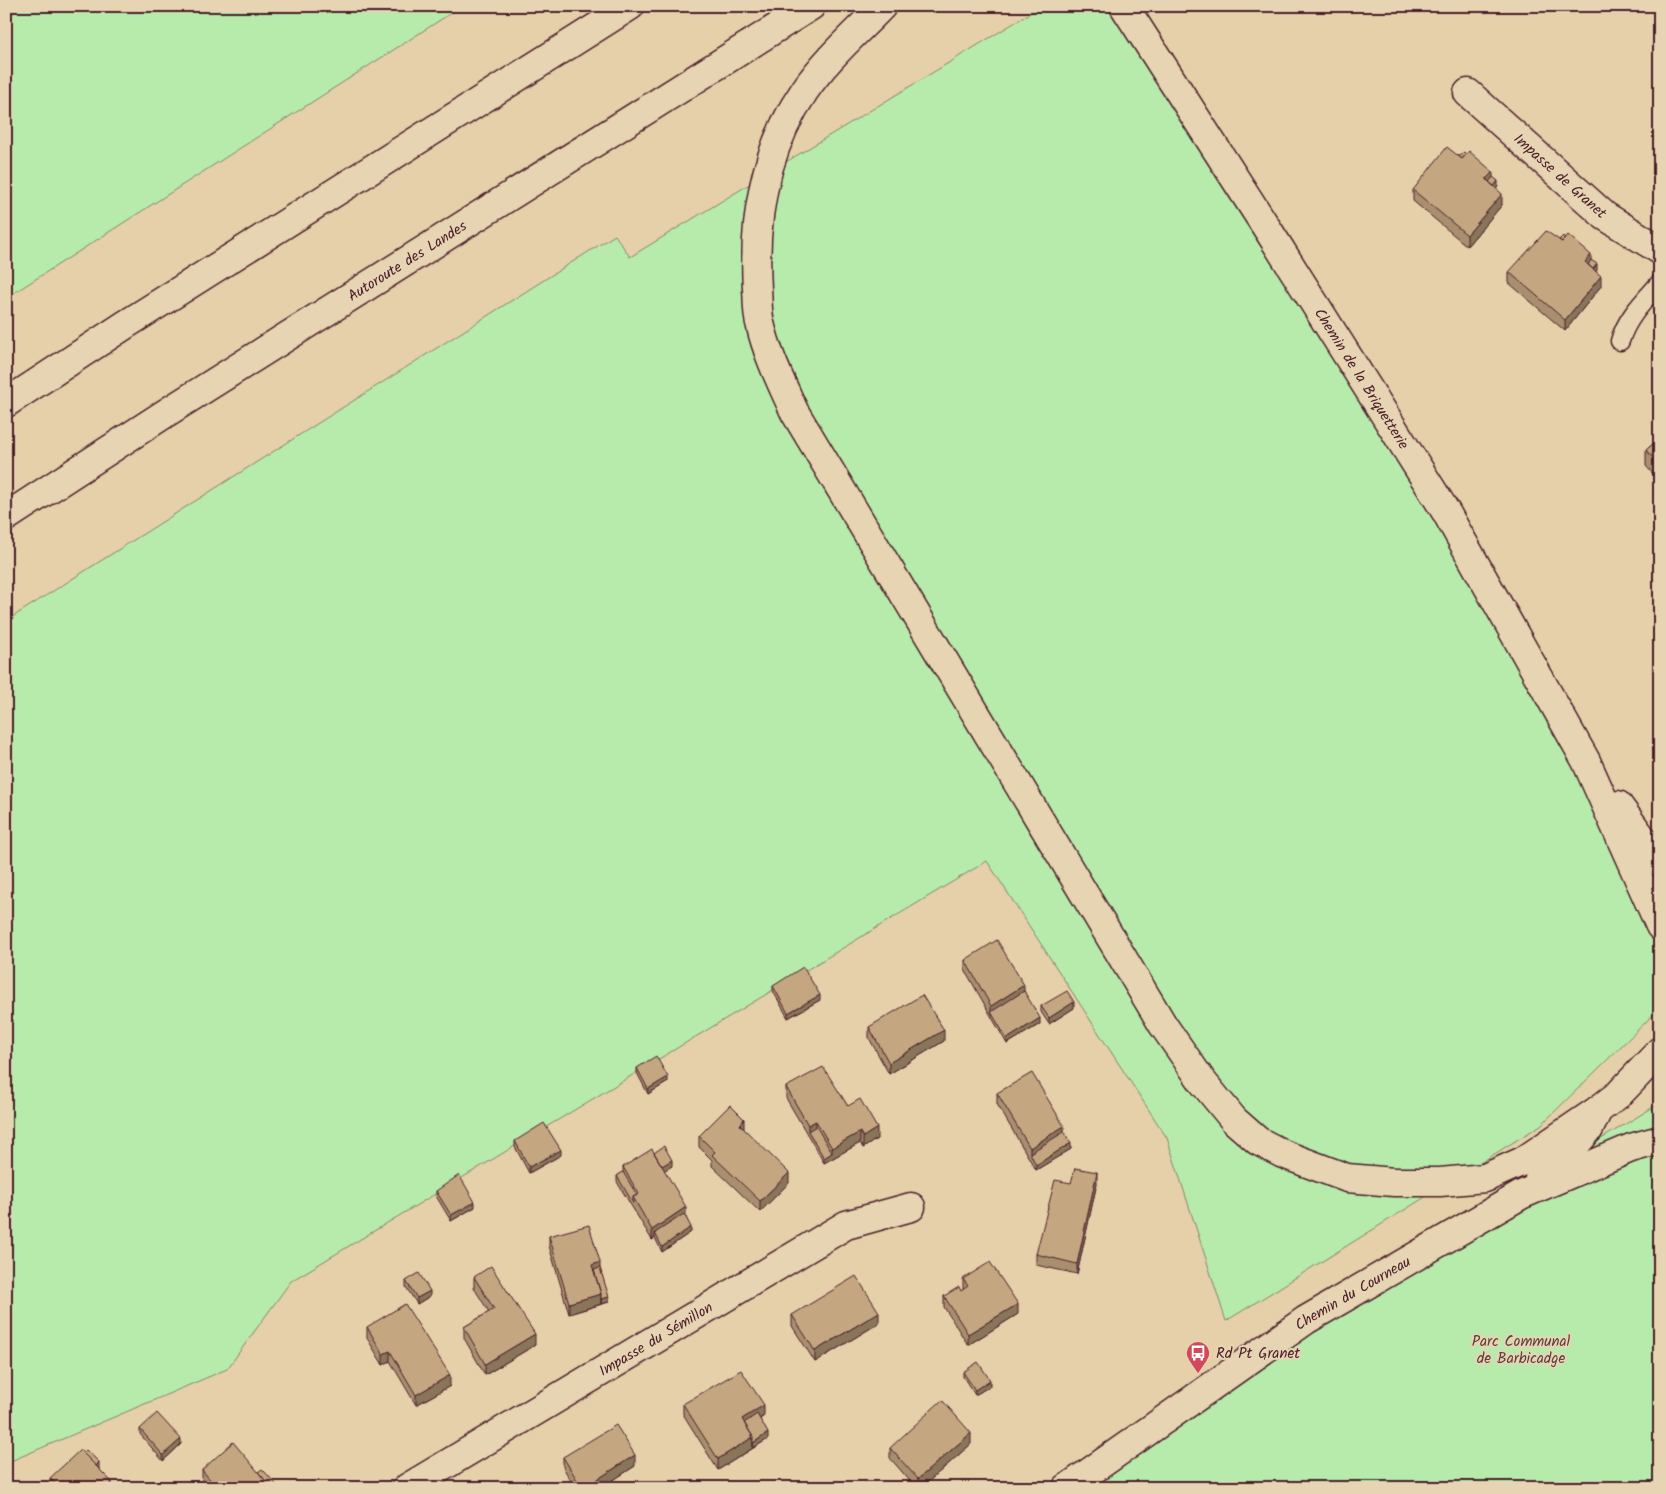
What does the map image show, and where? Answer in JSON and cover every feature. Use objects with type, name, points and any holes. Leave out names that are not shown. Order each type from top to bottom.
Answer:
[{"type":"main road","points":[[6,403],[125,325],[630,6]]},
{"type":"main road","name":"Autoroute des Landes","points":[[6,517],[177,406],[811,6]]},
{"type":"main road","points":[[882,6],[831,57],[805,90],[781,132],[767,173],[758,220],[756,271],[759,322],[774,369],[794,411],[1163,1025],[1202,1081],[1234,1120],[1258,1141],[1283,1154],[1347,1178],[1394,1182],[1440,1182],[1485,1178],[1523,1161],[1598,1110]]},
{"type":"main road","name":"Chemin de la Briquetterie","points":[[1124,6],[1446,512],[1586,761],[1660,926]]},
{"type":"main road","name":"Impasse de Granet","points":[[1468,93],[1604,216],[1660,250]]},
{"type":"main road","name":"Chemin de la Briquetterie","points":[[1586,761],[1660,862]]},
{"type":"main road","name":"Chemin du Courneau","points":[[1521,1194],[1571,1150],[1589,1129],[1598,1110],[1619,1094],[1660,1052]]},
{"type":"main road","name":"Chemin du Courneau","points":[[1067,1488],[1306,1320],[1521,1194],[1631,1148],[1660,1140]]},
{"type":"main road","name":"Impasse du Sémillon","points":[[408,1488],[846,1225],[911,1207]]},
{"type":"lane","points":[[1620,341],[1624,327],[1634,312],[1660,282]]},
{"type":"green space","points":[[6,6],[462,6],[6,298]]},
{"type":"green space","points":[[1042,6],[1124,6],[1548,693],[1660,947],[1660,1008],[1541,1125],[1226,1321],[1167,1138],[987,861],[291,1281],[227,1369],[6,1463],[6,621],[615,235],[630,257]]},
{"type":"green space","name":"Parc Communal de Barbicadge","points":[[1660,1103],[1660,1488],[1080,1488],[1158,1410]]},
{"type":"building","points":[[1447,147],[1462,159],[1469,151],[1493,172],[1486,179],[1502,194],[1467,235],[1413,190]]},
{"type":"building","points":[[1464,152],[1466,154],[1462,159],[1459,156]]},
{"type":"building","points":[[1493,177],[1498,181],[1494,186],[1489,182]]},
{"type":"building","points":[[1546,231],[1562,242],[1568,235],[1591,255],[1585,262],[1601,276],[1565,320],[1509,272]]},
{"type":"building","points":[[1563,236],[1565,238],[1562,242],[1559,240]]},
{"type":"building","points":[[1591,260],[1597,264],[1593,269],[1588,265]]},
{"type":"building","points":[[1660,438],[1660,466],[1646,450]]},
{"type":"building","points":[[997,940],[1024,985],[991,1006],[965,960]]},
{"type":"building","points":[[803,967],[820,995],[788,1013],[773,986]]},
{"type":"building","points":[[1024,991],[1040,1018],[1007,1039],[991,1012]]},
{"type":"building","points":[[1067,991],[1074,1002],[1049,1018],[1041,1006]]},
{"type":"building","points":[[922,995],[944,1030],[889,1063],[869,1027]]},
{"type":"building","points":[[656,1056],[668,1077],[648,1089],[637,1068]]},
{"type":"building","points":[[823,1067],[848,1106],[860,1099],[877,1128],[863,1137],[860,1132],[832,1148],[816,1121],[808,1125],[786,1087]]},
{"type":"building","points":[[1032,1073],[1064,1126],[1030,1148],[997,1093]]},
{"type":"building","points":[[730,1105],[744,1119],[740,1125],[789,1173],[760,1201],[712,1155],[715,1152],[699,1136]]},
{"type":"building","points":[[544,1123],[561,1150],[529,1167],[515,1141]]},
{"type":"building","points":[[816,1126],[832,1153],[824,1158],[808,1131]]},
{"type":"building","points":[[1064,1132],[1071,1143],[1036,1165],[1030,1153]]},
{"type":"building","points":[[664,1146],[672,1160],[662,1166],[654,1153]]},
{"type":"building","points":[[652,1149],[686,1207],[652,1230],[633,1197],[639,1194],[623,1167]]},
{"type":"building","points":[[1075,1168],[1097,1172],[1077,1264],[1036,1254],[1055,1180],[1071,1183]]},
{"type":"building","points":[[623,1172],[637,1195],[633,1197],[633,1203],[617,1176]]},
{"type":"building","points":[[459,1175],[475,1202],[451,1215],[436,1191]]},
{"type":"building","points":[[684,1214],[691,1227],[662,1247],[655,1233]]},
{"type":"building","points":[[589,1225],[600,1262],[592,1265],[601,1294],[569,1303],[549,1236]]},
{"type":"building","points":[[990,1262],[1018,1304],[968,1334],[944,1296],[959,1287],[961,1291],[968,1286],[963,1279]]},
{"type":"building","points":[[491,1266],[535,1334],[485,1364],[464,1327],[494,1309],[474,1277]]},
{"type":"building","points":[[600,1268],[609,1297],[601,1299],[594,1270]]},
{"type":"building","points":[[419,1273],[430,1291],[417,1298],[406,1281]]},
{"type":"building","points":[[856,1276],[879,1312],[815,1351],[792,1315]]},
{"type":"building","points":[[405,1304],[450,1375],[416,1395],[390,1351],[383,1354],[367,1327]]},
{"type":"building","points":[[978,1362],[990,1380],[975,1390],[963,1372]]},
{"type":"building","points":[[741,1370],[764,1405],[742,1419],[753,1437],[718,1459],[683,1404]]},
{"type":"building","points":[[942,1400],[971,1433],[918,1479],[890,1448]]},
{"type":"building","points":[[157,1413],[181,1439],[163,1455],[140,1429]]},
{"type":"building","points":[[757,1414],[768,1433],[753,1443],[753,1437],[744,1423]]},
{"type":"building","points":[[616,1425],[635,1455],[582,1488],[563,1457]]},
{"type":"building","points":[[233,1442],[270,1486],[269,1488],[217,1488],[202,1470]]},
{"type":"building","points":[[80,1450],[112,1482],[108,1488],[59,1488],[50,1478]]},
{"type":"building","points":[[86,1450],[99,1462],[96,1466],[83,1453]]},
{"type":"building","points":[[262,1469],[277,1485],[274,1488],[270,1488],[258,1472]]},
{"type":"place","name":"Rd Pt Granet","points":[[1198,1374]]}]
